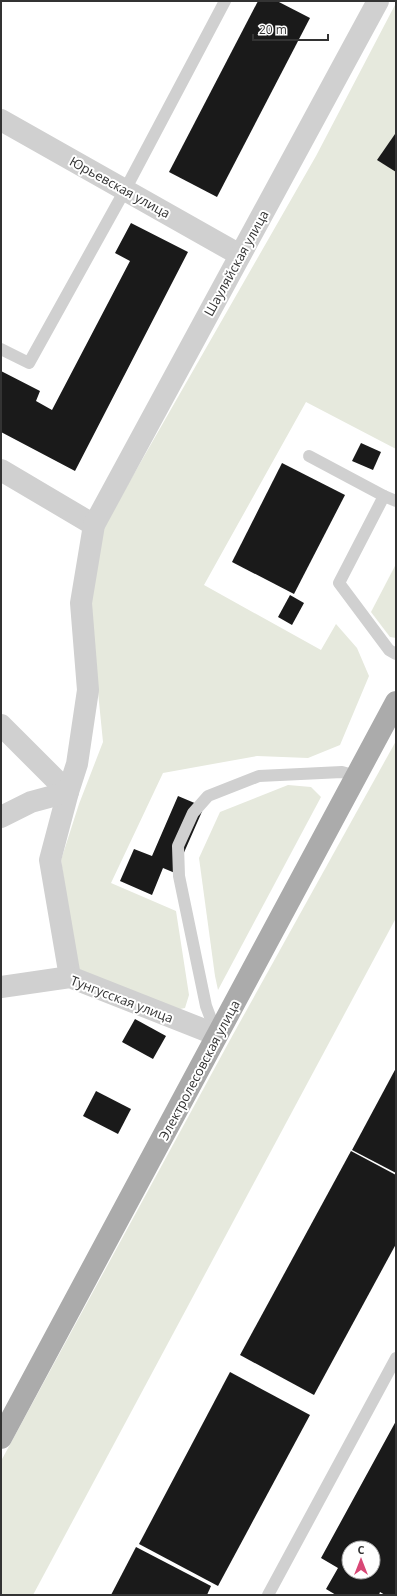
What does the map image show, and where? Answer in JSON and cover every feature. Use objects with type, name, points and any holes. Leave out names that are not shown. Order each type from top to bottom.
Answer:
[{"type":"main road","name":"Электролесовская улица","points":[[1,1438],[396,702]]},
{"type":"street","name":"Шауляйская улица","points":[[70,977],[50,860],[77,764],[88,690],[81,603],[94,525],[378,1]]},
{"type":"street","name":"Юрьевская улица","points":[[1,120],[240,255]]},
{"type":"street","points":[[1,470],[94,525]]},
{"type":"street","points":[[1,725],[68,792],[31,802],[1,817]]},
{"type":"street","name":"Тунгусская улица","points":[[1,987],[70,977],[217,1035]]},
{"type":"lane","points":[[1,348],[29,363],[125,190],[225,1]]},
{"type":"lane","points":[[309,456],[396,501]]},
{"type":"lane","points":[[384,496],[339,583],[389,650],[396,654]]},
{"type":"lane","points":[[217,1035],[206,1006],[179,876],[178,846],[193,813],[208,796],[259,776],[342,772],[356,776]]},
{"type":"lane","points":[[268,1595],[396,1358]]},
{"type":"shaded area","points":[[396,3],[396,449],[306,402],[204,585],[321,650],[336,624],[357,648],[369,676],[340,745],[308,758],[257,756],[163,773],[111,883],[176,911],[189,995],[185,1008],[175,1010],[76,968],[61,860],[79,804],[103,742],[89,602],[103,528],[316,156]]},
{"type":"shaded area","points":[[396,564],[396,638],[390,637],[371,612]]},
{"type":"shaded area","points":[[396,741],[396,918],[33,1595],[1,1595],[1,1461],[230,1040]]},
{"type":"shaded area","points":[[288,785],[311,787],[321,797],[218,990],[199,858],[220,812]]},
{"type":"building","points":[[258,1],[277,1],[310,18],[217,197],[169,172]]},
{"type":"building","points":[[395,134],[396,135],[396,172],[377,160]]},
{"type":"building","points":[[131,223],[188,252],[75,471],[1,432],[1,371],[40,391],[36,401],[52,410],[130,261],[115,253]]},
{"type":"building","points":[[361,443],[381,452],[373,470],[352,461]]},
{"type":"building","points":[[282,463],[345,495],[294,594],[232,562]]},
{"type":"building","points":[[290,595],[304,603],[292,625],[278,617]]},
{"type":"building","points":[[178,796],[204,807],[175,873],[163,868],[152,895],[120,881],[134,849],[152,856]]},
{"type":"building","points":[[135,1019],[166,1036],[153,1059],[122,1042]]},
{"type":"building","points":[[396,1068],[396,1173],[352,1150]]},
{"type":"building","points":[[96,1091],[131,1109],[118,1134],[83,1116]]},
{"type":"building","points":[[351,1151],[396,1175],[396,1244],[314,1395],[240,1355]]},
{"type":"building","points":[[230,1372],[310,1415],[218,1586],[139,1544]]},
{"type":"building","points":[[396,1421],[396,1595],[385,1595],[380,1592],[379,1595],[336,1595],[326,1589],[338,1568],[321,1558]]},
{"type":"building","points":[[136,1547],[211,1586],[207,1595],[111,1595]]}]
